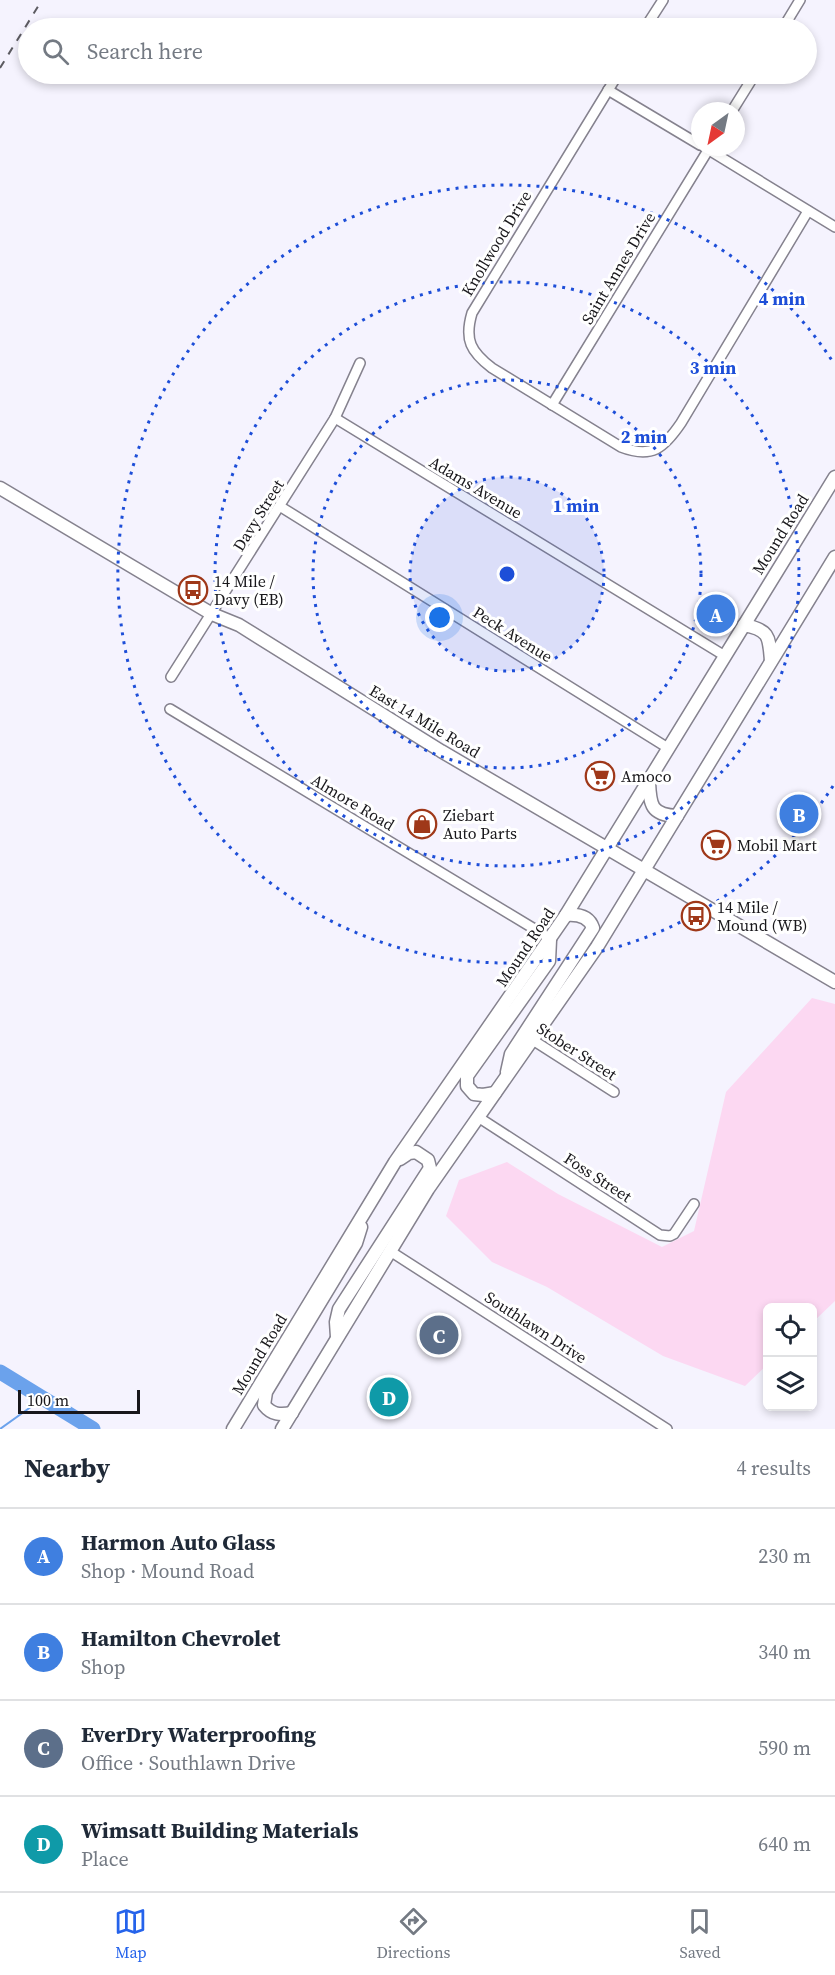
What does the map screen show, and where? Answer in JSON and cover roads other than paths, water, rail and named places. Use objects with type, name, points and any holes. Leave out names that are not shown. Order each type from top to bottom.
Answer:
[{"type":"main road","name":"Mound Road","points":[[233,1429],[395,1162],[567,915],[835,477]]},
{"type":"main road","name":"East 14 Mile Road","points":[[0,488],[212,614],[240,625],[314,669],[392,721],[835,982]]},
{"type":"main road","points":[[529,1037],[597,947],[835,557]]},
{"type":"main road","points":[[744,625],[759,628],[767,635],[771,661]]},
{"type":"main road","points":[[649,781],[652,806],[661,814],[677,816]]},
{"type":"main road","points":[[282,1429],[390,1251],[505,1078],[593,928],[588,920],[578,914],[567,915]]},
{"type":"main road","points":[[495,1093],[474,1094],[467,1086],[467,1076],[549,961],[550,939]]},
{"type":"main road","points":[[337,1339],[336,1322],[339,1309],[430,1168],[428,1160],[416,1152],[395,1162]]},
{"type":"main road","points":[[292,1413],[275,1414],[269,1411],[264,1405],[266,1392],[356,1243],[365,1212]]},
{"type":"street","points":[[651,18],[663,0]]},
{"type":"street","points":[[789,18],[800,0]]},
{"type":"street","name":"Knollwood Drive","points":[[612,84],[480,296],[468,326],[470,344],[480,359],[621,447],[632,451],[648,452],[664,445],[681,423],[808,211]]},
{"type":"street","points":[[738,102],[749,84]]},
{"type":"street","points":[[608,90],[691,139]]},
{"type":"street","name":"Saint Annes Drive","points":[[552,405],[700,156]]},
{"type":"street","points":[[719,156],[835,227]]},
{"type":"street","name":"Davy Street","points":[[171,678],[281,507],[335,418],[360,363]]},
{"type":"street","name":"Adams Avenue","points":[[335,418],[725,656]]},
{"type":"street","name":"Peck Avenue","points":[[281,507],[668,748]]},
{"type":"street","name":"Almore Road","points":[[170,709],[550,939]]},
{"type":"street","name":"Stober Street","points":[[529,1037],[614,1092]]},
{"type":"street","name":"Foss Street","points":[[478,1117],[660,1235],[674,1234],[694,1204]]},
{"type":"street","name":"Southlawn Drive","points":[[390,1251],[667,1429]]},
{"type":"waterway","points":[[0,1372],[93,1429]]},
{"type":"waterway","points":[[0,1429],[42,1399]]},
{"type":"railway","points":[[31,18],[42,0]]},
{"type":"railway","points":[[0,68],[18,39]]},
{"type":"place","name":"14 Mile / Davy (EB)","points":[[193,590]]},
{"type":"place","name":"Harmon Auto Glass","points":[[716,614]]},
{"type":"place","name":"Amoco","points":[[600,776]]},
{"type":"place","name":"Hamilton Chevrolet","points":[[799,814]]},
{"type":"place","name":"Ziebart Auto Parts","points":[[422,824]]},
{"type":"place","name":"Mobil Mart","points":[[716,845]]},
{"type":"place","name":"14 Mile / Mound (WB)","points":[[696,916]]},
{"type":"place","name":"EverDry Waterproofing","points":[[439,1335]]},
{"type":"place","name":"Wimsatt Building Materials","points":[[389,1397]]}]
